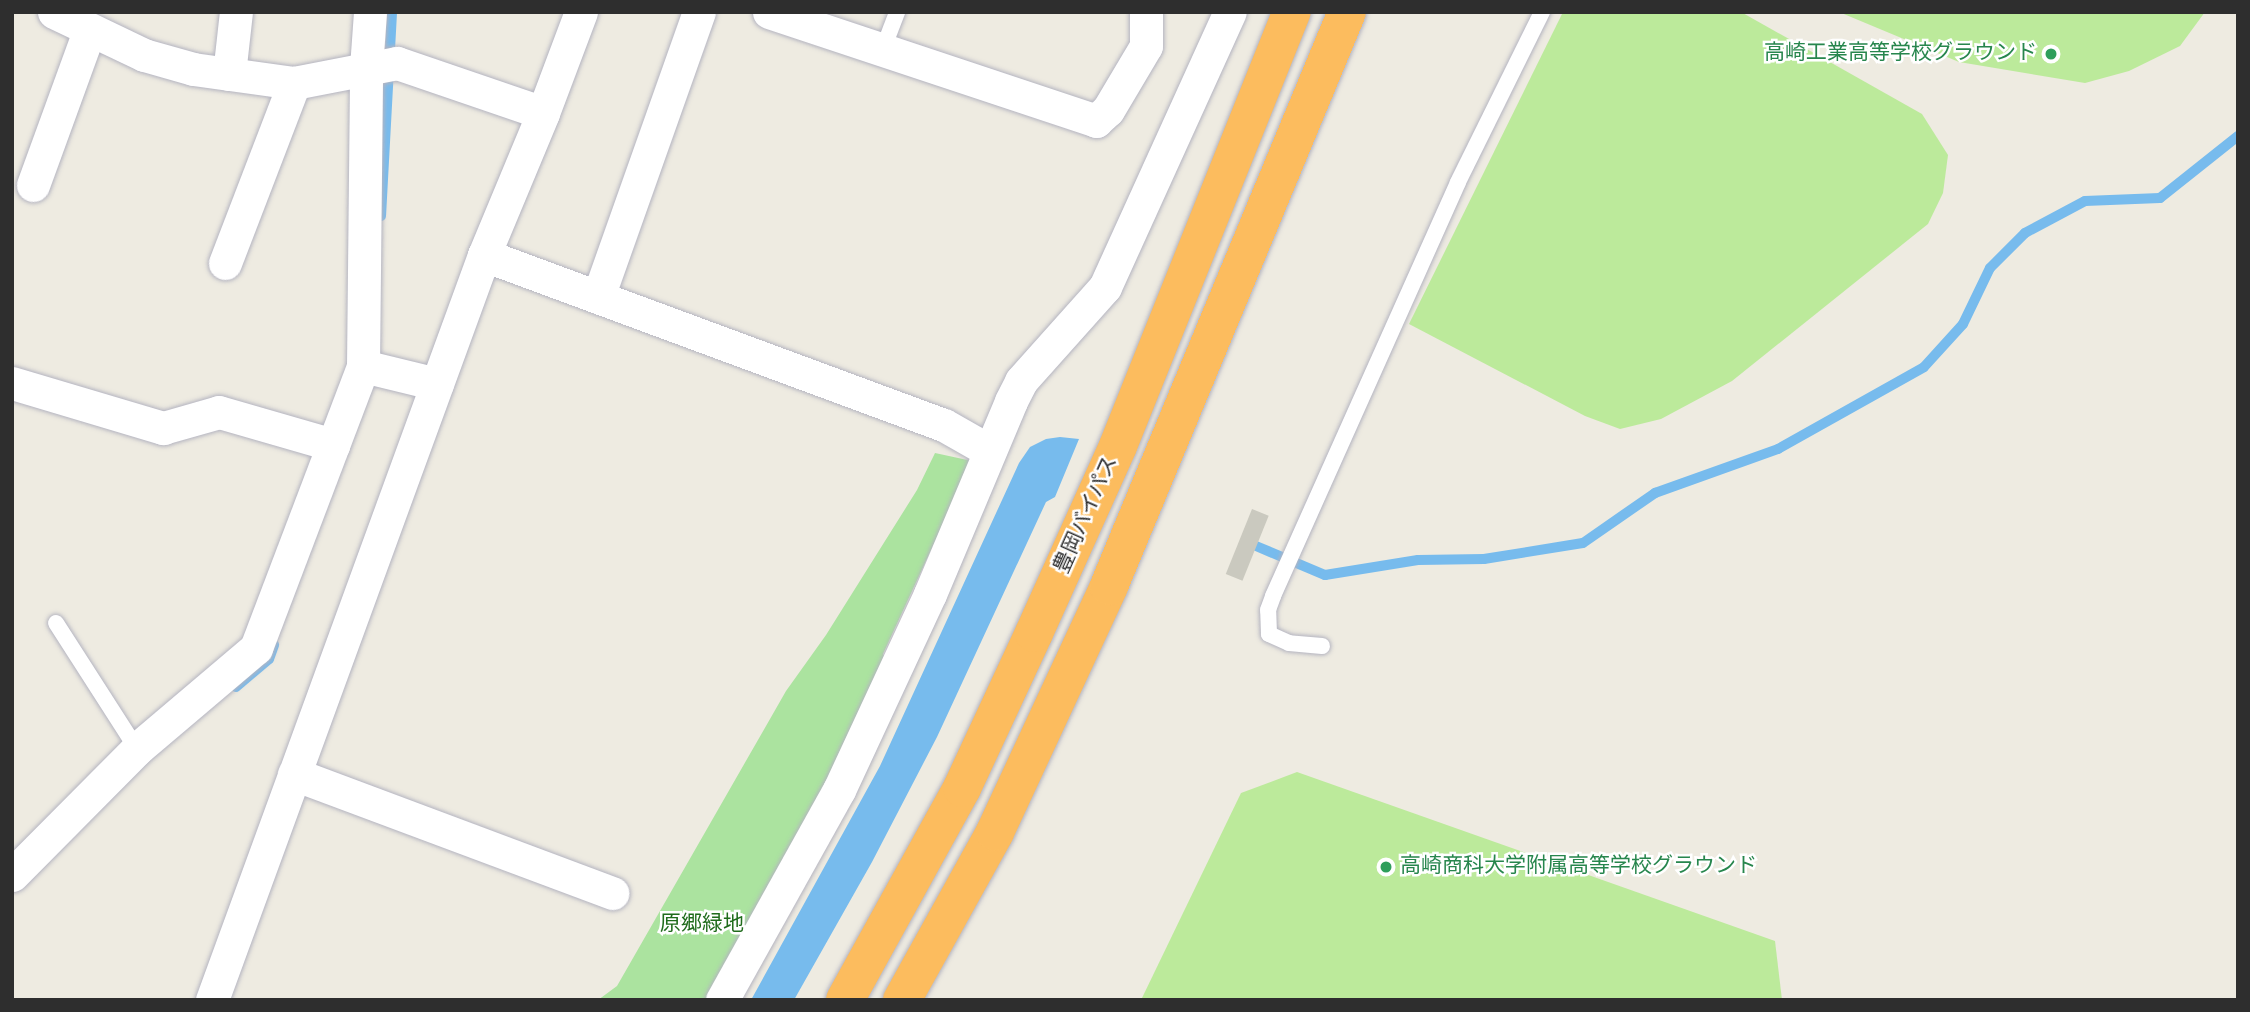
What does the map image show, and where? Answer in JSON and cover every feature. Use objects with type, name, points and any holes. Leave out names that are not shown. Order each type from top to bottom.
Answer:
[{"type":"highway","name":"豊岡バイパス","points":[[845,1000],[962,788],[1034,634],[1118,446],[1293,12]]},
{"type":"highway","points":[[902,1000],[995,832],[1109,586],[1347,12]]},
{"type":"street","points":[[54,12],[144,55],[193,69],[294,83],[381,66],[543,113]]},
{"type":"street","points":[[229,74],[236,12]]},
{"type":"street","points":[[12,875],[137,749],[256,648],[363,366],[381,66],[370,12]]},
{"type":"street","points":[[212,1000],[484,255],[543,113],[581,12]]},
{"type":"street","points":[[597,297],[699,12]]},
{"type":"street","points":[[769,12],[1096,121],[1108,110],[1146,46],[1146,12]]},
{"type":"street","points":[[722,1000],[839,790],[930,594],[988,450],[1021,381],[1105,288],[1230,12]]},
{"type":"street","points":[[33,185],[89,31]]},
{"type":"street","points":[[225,263],[294,83]]},
{"type":"street","points":[[484,255],[944,425],[988,450]]},
{"type":"street","points":[[363,366],[437,384]]},
{"type":"street","points":[[12,383],[163,428],[219,412],[333,445]]},
{"type":"street","points":[[295,774],[612,893]]},
{"type":"lane","points":[[883,49],[897,12]]},
{"type":"lane","points":[[1321,646],[1289,643],[1269,634],[1268,610],[1458,182],[1542,12]]},
{"type":"lane","points":[[56,623],[137,749]]},
{"type":"green space","points":[[1563,12],[1741,12],[1922,114],[1948,155],[1943,193],[1928,224],[1732,381],[1661,419],[1620,429],[1585,416],[1409,324]]},
{"type":"green space","name":"高崎工業高等学校グラウンド","points":[[1839,12],[2205,12],[2180,46],[2129,71],[2085,83],[1959,62]]},
{"type":"green space","name":"原郷緑地","points":[[935,453],[972,461],[883,654],[887,662],[807,819],[708,1000],[598,1000],[617,986],[786,691],[826,635],[917,490]]},
{"type":"green space","name":"高崎商科大学附属高等学校グラウンド","points":[[1297,772],[1775,941],[1782,1000],[1141,1000],[1241,793]]},
{"type":"water","points":[[1046,439],[1079,439],[1055,497],[1046,502],[937,737],[872,862],[794,1000],[751,1000],[880,766],[1019,463],[1030,447]]},
{"type":"building","points":[[1252,509],[1269,516],[1242,581],[1226,574]]},
{"type":"waterway","points":[[381,216],[392,12]]},
{"type":"waterway","points":[[1256,546],[1325,575],[1418,560],[1484,559],[1583,543],[1655,493],[1778,449],[1924,367],[1963,324],[1990,268],[2025,233],[2085,201],[2160,198],[2238,136]]},
{"type":"waterway","points":[[236,687],[269,659],[274,645]]},
{"type":"place","name":"高崎工業高等学校グラウンド","points":[[2051,54]]},
{"type":"place","name":"高崎商科大学附属高等学校グラウンド","points":[[1386,867]]}]
